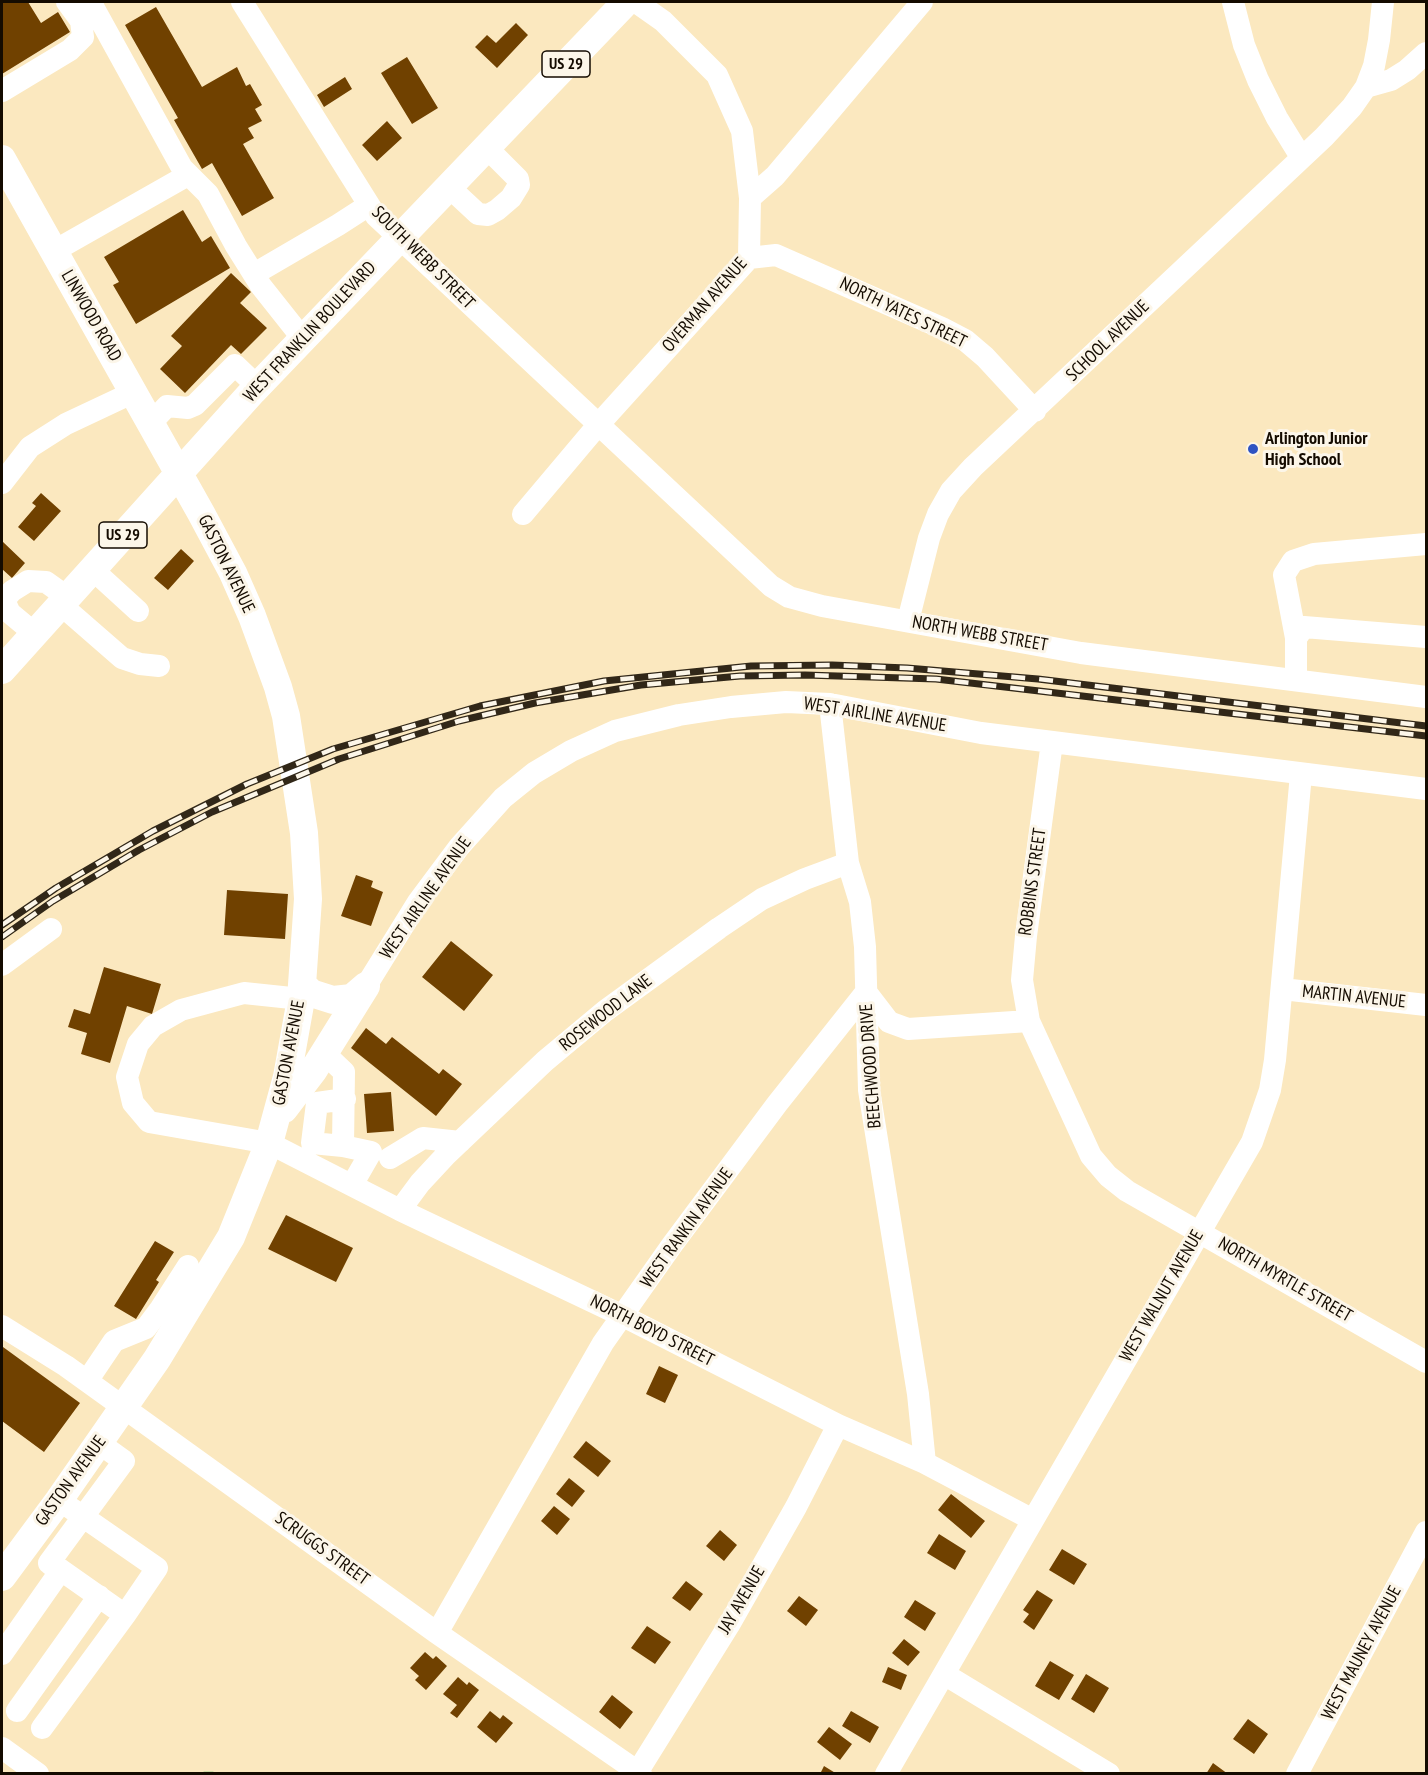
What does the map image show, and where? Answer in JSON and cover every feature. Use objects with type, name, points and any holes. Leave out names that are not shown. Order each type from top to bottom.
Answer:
[{"type":"main road","name":"WEST FRANKLIN BOULEVARD","points":[[2,670],[258,386],[626,2]]},
{"type":"main road","name":"LINWOOD ROAD","points":[[3,163],[180,474]]},
{"type":"main road","name":"GASTON AVENUE","points":[[2,1577],[124,1407],[171,1315],[231,1237],[272,1133],[297,1028],[302,992],[308,899],[304,833],[286,716],[252,616],[233,573],[180,474]]},
{"type":"main road","points":[[302,992],[333,1000],[352,998],[366,986]]},
{"type":"main road","points":[[272,1133],[304,1100],[313,1071],[366,986]]},
{"type":"main road","points":[[297,1028],[333,1025],[349,1014]]},
{"type":"street","points":[[2,91],[70,50],[83,37],[81,21],[67,2]]},
{"type":"street","points":[[93,2],[91,3],[167,143],[188,175],[208,194],[254,274],[303,339]]},
{"type":"street","name":"SOUTH WEBB STREET","points":[[242,2],[376,216],[598,425]]},
{"type":"street","name":"OVERMAN AVENUE","points":[[523,514],[598,425],[749,258],[750,198],[742,131],[717,75],[663,21],[636,2]]},
{"type":"street","points":[[750,198],[775,176],[922,2]]},
{"type":"street","points":[[1233,2],[1244,45],[1258,81],[1301,158]]},
{"type":"street","points":[[1364,90],[1374,66],[1383,2]]},
{"type":"street","points":[[1364,90],[1391,80],[1407,70],[1426,52]]},
{"type":"street","name":"SCHOOL AVENUE","points":[[908,621],[929,538],[938,514],[951,491],[973,467],[1324,137],[1364,90]]},
{"type":"street","points":[[448,187],[478,214],[488,215],[511,198],[519,185],[518,179],[486,147]]},
{"type":"street","points":[[54,251],[188,175]]},
{"type":"street","points":[[254,274],[369,205]]},
{"type":"street","name":"NORTH YATES STREET","points":[[749,258],[776,255],[965,340],[985,357],[1035,411]]},
{"type":"street","points":[[151,423],[167,406],[188,408],[195,405],[235,365],[258,386]]},
{"type":"street","points":[[2,483],[30,447],[66,424],[134,392]]},
{"type":"street","name":"NORTH WEBB STREET","points":[[598,425],[771,586],[789,597],[822,606],[1081,653],[1426,697]]},
{"type":"street","points":[[1296,680],[1296,638],[1284,575],[1293,561],[1314,554],[1426,544]]},
{"type":"street","points":[[92,569],[138,610]]},
{"type":"street","points":[[34,633],[10,613],[3,601],[12,591],[28,581],[46,582],[122,658],[140,664],[159,666]]},
{"type":"street","points":[[1296,638],[1304,627],[1426,637]]},
{"type":"street","name":"WEST AIRLINE AVENUE","points":[[366,986],[418,902],[459,848],[503,798],[543,768],[571,751],[615,731],[679,714],[786,702],[830,704],[981,733],[1426,789]]},
{"type":"street","name":"BEECHWOOD DRIVE","points":[[830,704],[848,863],[860,902],[865,947],[869,1090],[918,1394],[925,1463]]},
{"type":"street","name":"ROBBINS STREET","points":[[1029,1021],[1022,980],[1052,742]]},
{"type":"street","name":"WEST WALNUT AVENUE","points":[[886,1773],[1242,1162],[1262,1117],[1275,1060],[1301,774]]},
{"type":"street","name":"ROSEWOOD LANE","points":[[400,1209],[420,1183],[460,1142],[546,1061],[597,1018],[762,899],[805,879],[848,863]]},
{"type":"street","points":[[2,965],[51,929]]},
{"type":"street","name":"MARTIN AVENUE","points":[[1282,989],[1426,1005]]},
{"type":"street","name":"NORTH BOYD STREET","points":[[302,992],[244,993],[181,1010],[153,1026],[138,1044],[127,1077],[133,1103],[149,1122],[272,1133],[309,1152],[352,1185],[623,1316],[838,1425],[925,1463],[1034,1520]]},
{"type":"street","points":[[866,992],[889,1022],[908,1029],[1029,1021]]},
{"type":"street","name":"WEST RANKIN AVENUE","points":[[437,1633],[603,1343],[672,1245],[770,1114],[866,992]]},
{"type":"street","name":"NORTH MYRTLE STREET","points":[[1029,1021],[1091,1156],[1108,1176],[1127,1191],[1164,1213],[1200,1231],[1426,1362]]},
{"type":"street","points":[[324,1053],[344,1072],[343,1146]]},
{"type":"street","points":[[345,1100],[304,1100],[309,1152],[343,1146],[381,1155],[420,1183]]},
{"type":"street","points":[[352,1185],[381,1155],[423,1138],[460,1142]]},
{"type":"street","points":[[87,1381],[114,1341],[171,1315],[188,1266]]},
{"type":"street","name":"SCRUGGS STREET","points":[[2,1326],[87,1381],[437,1633],[640,1772]]},
{"type":"street","name":"JAY AVENUE","points":[[640,1772],[796,1508],[838,1425]]},
{"type":"street","points":[[2,1654],[84,1517],[124,1461],[99,1443]]},
{"type":"street","points":[[42,1728],[157,1568],[59,1500]]},
{"type":"street","name":"WEST MAUNEY AVENUE","points":[[1297,1773],[1426,1532]]},
{"type":"street","points":[[23,1546],[125,1615]]},
{"type":"street","points":[[17,1711],[99,1596]]},
{"type":"street","points":[[944,1674],[1109,1773]]},
{"type":"street","points":[[2,1748],[38,1773]]},
{"type":"building","points":[[2,2],[28,2],[41,23],[58,12],[70,32],[2,74]]},
{"type":"building","points":[[156,7],[202,87],[237,67],[246,86],[250,84],[262,105],[255,109],[262,121],[248,128],[254,138],[243,144],[274,198],[242,216],[212,163],[202,169],[174,120],[178,118],[125,25]]},
{"type":"building","points":[[516,23],[528,35],[497,68],[475,47],[487,35],[496,43]]},
{"type":"building","points":[[407,57],[438,108],[412,124],[381,73]]},
{"type":"building","points":[[345,77],[352,89],[324,107],[317,95]]},
{"type":"building","points":[[387,121],[402,138],[377,161],[362,145]]},
{"type":"building","points":[[183,210],[202,242],[211,236],[230,268],[136,324],[113,285],[119,282],[104,257]]},
{"type":"building","points":[[231,273],[251,292],[240,303],[267,328],[241,354],[231,345],[185,393],[160,369],[182,346],[171,336]]},
{"type":"building","points":[[41,493],[61,511],[34,541],[18,527],[36,506],[32,503]]},
{"type":"building","points":[[2,541],[25,563],[12,578],[2,569]]},
{"type":"building","points":[[181,549],[194,561],[168,590],[154,578]]},
{"type":"building","points":[[356,875],[373,881],[371,887],[383,892],[371,926],[341,916]]},
{"type":"building","points":[[227,890],[288,894],[285,939],[224,935]]},
{"type":"building","points":[[451,941],[493,975],[464,1011],[422,977]]},
{"type":"building","points":[[104,967],[161,984],[152,1014],[127,1006],[110,1063],[81,1054],[87,1033],[68,1027],[74,1009],[90,1014]]},
{"type":"building","points":[[366,1028],[386,1044],[392,1037],[439,1074],[443,1069],[462,1084],[436,1116],[351,1048]]},
{"type":"building","points":[[391,1092],[394,1131],[367,1133],[364,1094]]},
{"type":"building","points":[[286,1215],[353,1248],[336,1282],[268,1249]]},
{"type":"building","points":[[155,1241],[174,1252],[156,1280],[159,1282],[136,1319],[114,1306]]},
{"type":"building","points":[[3,1347],[80,1403],[44,1452],[2,1421]]},
{"type":"building","points":[[659,1366],[678,1375],[665,1403],[646,1394]]},
{"type":"building","points":[[586,1441],[611,1461],[598,1477],[573,1457]]},
{"type":"building","points":[[569,1478],[585,1491],[572,1507],[556,1494]]},
{"type":"building","points":[[951,1494],[985,1521],[971,1538],[938,1510]]},
{"type":"building","points":[[554,1506],[570,1519],[557,1535],[541,1521]]},
{"type":"building","points":[[720,1530],[737,1545],[724,1561],[706,1546]]},
{"type":"building","points":[[939,1534],[966,1551],[955,1570],[927,1553]]},
{"type":"building","points":[[1062,1549],[1087,1564],[1074,1585],[1049,1570]]},
{"type":"building","points":[[686,1581],[703,1594],[690,1611],[672,1598]]},
{"type":"building","points":[[1037,1590],[1053,1600],[1034,1630],[1023,1622],[1029,1614],[1023,1610]]},
{"type":"building","points":[[799,1596],[818,1610],[806,1626],[787,1611]]},
{"type":"building","points":[[915,1600],[936,1613],[925,1631],[904,1617]]},
{"type":"building","points":[[647,1626],[671,1642],[655,1664],[631,1648]]},
{"type":"building","points":[[904,1639],[920,1652],[908,1666],[892,1653]]},
{"type":"building","points":[[425,1652],[433,1659],[436,1656],[447,1666],[426,1690],[415,1680],[419,1676],[410,1668]]},
{"type":"building","points":[[1050,1661],[1074,1675],[1059,1700],[1035,1686]]},
{"type":"building","points":[[888,1667],[907,1675],[901,1690],[882,1682]]},
{"type":"building","points":[[1086,1674],[1109,1688],[1094,1713],[1071,1699]]},
{"type":"building","points":[[458,1677],[467,1685],[469,1682],[479,1690],[457,1718],[450,1713],[457,1705],[443,1694]]},
{"type":"building","points":[[612,1695],[633,1712],[620,1729],[599,1712]]},
{"type":"building","points":[[490,1711],[500,1719],[503,1715],[513,1723],[496,1743],[477,1727]]},
{"type":"building","points":[[851,1711],[879,1727],[870,1743],[842,1726]]},
{"type":"building","points":[[1248,1719],[1268,1734],[1254,1754],[1233,1739]]},
{"type":"building","points":[[829,1727],[852,1744],[840,1760],[817,1742]]},
{"type":"building","points":[[1213,1763],[1228,1774],[1206,1774]]},
{"type":"building","points":[[824,1766],[837,1774],[820,1774]]},
{"type":"waterway","points":[[204,1774],[213,1774]]},
{"type":"railway","points":[[2,925],[56,888],[153,831],[247,784],[333,749],[480,706],[604,681],[751,666],[832,665],[907,668],[1038,679],[1426,726]]},
{"type":"railway","points":[[2,937],[53,901],[139,850],[212,812],[339,759],[459,721],[535,703],[641,685],[740,676],[805,675],[936,679],[1426,736]]},
{"type":"place","name":"Arlington Junior High School","points":[[1253,449]]}]
